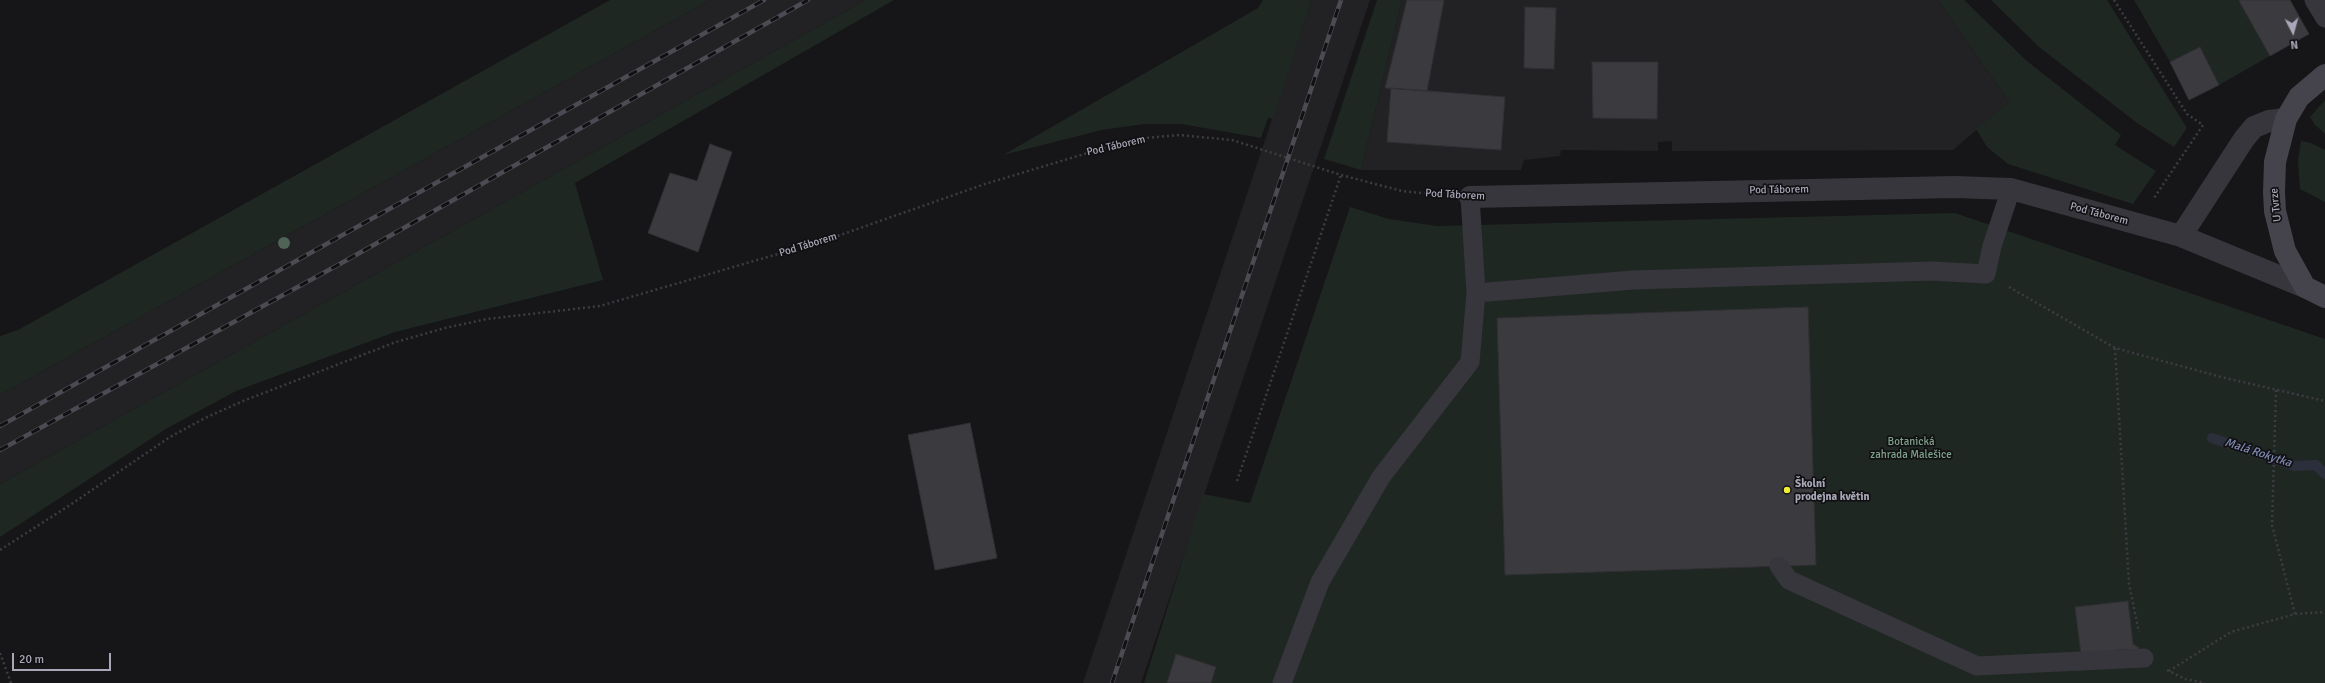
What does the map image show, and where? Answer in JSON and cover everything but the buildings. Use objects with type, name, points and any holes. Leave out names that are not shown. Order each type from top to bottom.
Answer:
[{"type":"main road","name":"U Tvrze","points":[[2305,287],[2285,251],[2275,211],[2275,162],[2286,119],[2299,96],[2325,75]]},
{"type":"main road","name":"Pod Táborem","points":[[2305,287],[2325,297]]},
{"type":"street","points":[[2181,236],[2244,139],[2254,127],[2269,121],[2286,119]]},
{"type":"street","name":"Pod Táborem","points":[[1470,197],[1947,187],[2011,189],[2181,236],[2305,287]]},
{"type":"lane","points":[[2314,0],[2325,18]]},
{"type":"lane","points":[[1476,293],[1633,280],[1932,272],[1986,274],[1992,246],[2011,189]]},
{"type":"lane","points":[[1282,683],[1320,582],[1381,477],[1470,362],[1476,293],[1470,197]]},
{"type":"lane","points":[[1779,566],[1789,580],[1977,666],[2144,658]]},
{"type":"path","points":[[2114,0],[2187,114],[2203,125],[2148,206],[2142,226]]},
{"type":"path","name":"Pod Táborem","points":[[0,550],[67,508],[170,436],[243,400],[396,342],[445,328],[487,319],[600,306],[829,239],[985,184],[1134,139],[1179,135],[1232,140],[1341,176],[1402,191],[1470,197]]},
{"type":"path","points":[[1237,481],[1341,176]]},
{"type":"path","points":[[1986,274],[2115,348],[2221,377],[2325,401]]},
{"type":"path","points":[[2115,348],[2129,584],[2144,658],[2185,679],[2205,683]]},
{"type":"path","points":[[2276,390],[2273,442],[2272,525],[2294,614]]},
{"type":"path","points":[[2169,671],[2231,632],[2294,614],[2325,612]]},
{"type":"path","points":[[0,653],[11,683]]},
{"type":"shaded area","points":[[710,0],[866,0],[0,484],[0,395]]},
{"type":"shaded area","points":[[1312,0],[1370,0],[1141,683],[1083,683]]},
{"type":"shaded area","points":[[1402,0],[1938,0],[2009,102],[1953,150],[1672,151],[1672,141],[1658,142],[1658,151],[1561,150],[1560,156],[1524,160],[1521,170],[1361,170]]},
{"type":"green space","points":[[610,0],[710,0],[0,395],[0,336],[18,330]]},
{"type":"green space","points":[[866,0],[894,0],[575,183],[603,280],[395,332],[236,391],[166,429],[0,537],[0,484]]},
{"type":"green space","points":[[1263,0],[1312,0],[1273,119],[1268,118],[1261,138],[1181,124],[1144,124],[1102,130],[1003,155],[1258,8]]},
{"type":"green space","points":[[1377,0],[1402,0],[1361,170],[1324,159]]},
{"type":"green space","points":[[1938,0],[1964,0],[2027,61],[2121,135],[2115,145],[2156,171],[2133,204],[2008,164],[1987,147],[1976,129],[2009,102]]},
{"type":"green space","points":[[1991,0],[2107,0],[2187,128],[2174,147],[2137,123],[2039,47]]},
{"type":"green space","points":[[2134,0],[2240,0],[2239,1],[2270,56],[2219,85],[2200,47],[2170,62]]},
{"type":"green space","points":[[2325,100],[2325,134],[2315,125],[2310,117]]},
{"type":"green space","points":[[2301,141],[2311,143],[2325,150],[2325,202],[2300,189],[2298,161]]},
{"type":"green space","name":"Botanická zahrada Malešice","points":[[1350,207],[1389,219],[1437,226],[1955,213],[2325,339],[2325,683],[1144,683],[1203,494],[1250,503]]},
{"type":"waterway","name":"Malá Rokytka","points":[[2212,438],[2295,466],[2316,465],[2325,474]]},
{"type":"railway","points":[[0,426],[764,0]]},
{"type":"railway","points":[[0,450],[347,260],[808,0]]},
{"type":"railway","points":[[1112,683],[1341,0]]},
{"type":"place","name":"Školní prodejna květin","points":[[1787,490]]}]
